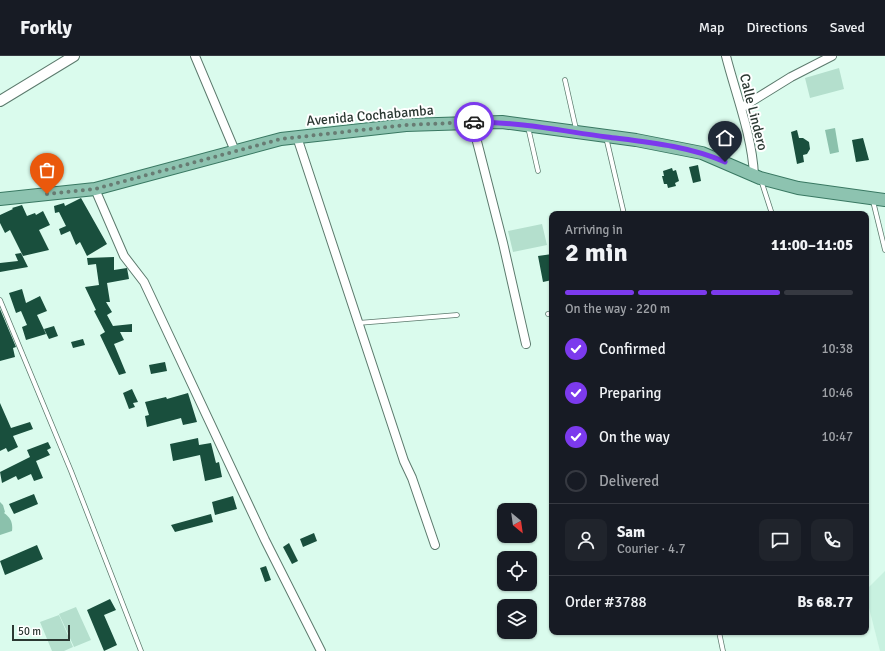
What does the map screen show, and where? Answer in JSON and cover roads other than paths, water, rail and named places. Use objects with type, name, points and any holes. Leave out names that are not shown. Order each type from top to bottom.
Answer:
[{"type":"main road","name":"Avenida Cochabamba","points":[[0,199],[95,189],[235,150],[281,139],[406,125],[502,122],[636,140],[702,153],[757,176],[798,188],[885,200]]},
{"type":"street","points":[[195,56],[235,150]]},
{"type":"street","name":"Calle Lindero","points":[[726,56],[741,108],[757,176]]},
{"type":"street","points":[[741,108],[791,77],[832,56]]},
{"type":"street","points":[[0,101],[71,57]]},
{"type":"street","points":[[472,122],[503,243],[526,344]]},
{"type":"street","points":[[298,137],[404,461],[412,478],[435,544]]},
{"type":"street","points":[[95,189],[124,256],[144,282],[265,540],[321,651]]},
{"type":"lane","points":[[565,80],[576,132]]},
{"type":"lane","points":[[528,125],[538,171]]},
{"type":"lane","points":[[606,137],[623,211]]},
{"type":"lane","points":[[757,176],[771,211]]},
{"type":"lane","points":[[872,198],[885,250]]},
{"type":"lane","points":[[0,300],[71,471],[141,651]]},
{"type":"lane","points":[[358,324],[457,315]]},
{"type":"lane","points":[[720,635],[723,651]]}]
